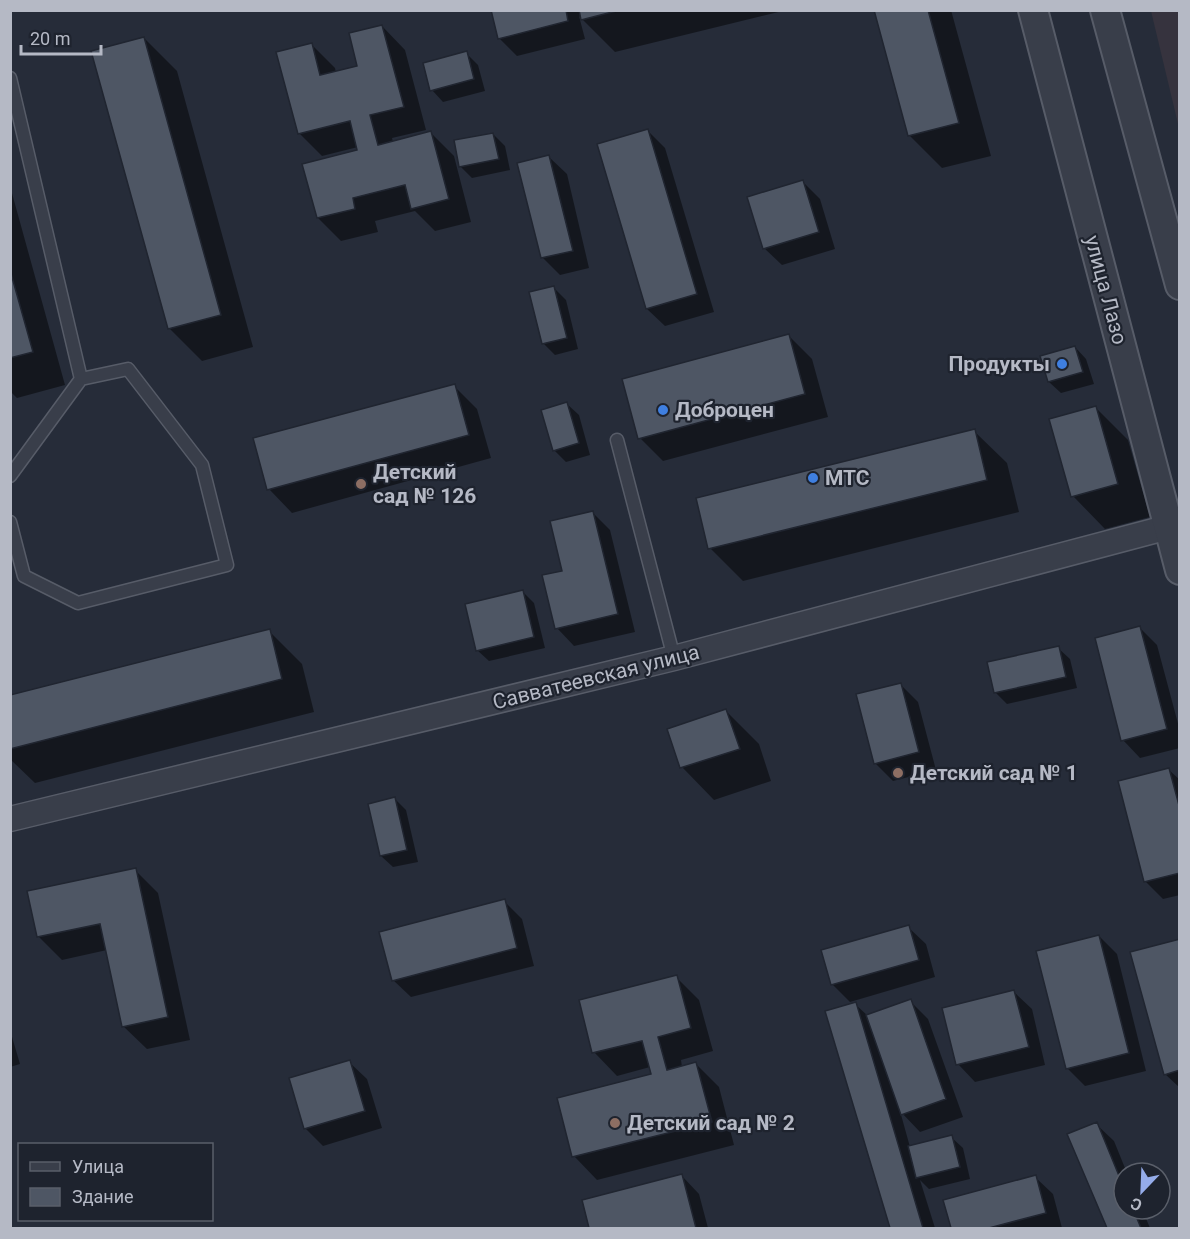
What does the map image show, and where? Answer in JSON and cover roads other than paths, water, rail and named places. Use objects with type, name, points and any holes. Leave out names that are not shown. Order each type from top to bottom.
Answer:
[{"type":"street","name":"улица Лазо","points":[[1033,10],[1174,526],[1179,570]]},
{"type":"street","points":[[1105,10],[1179,285]]},
{"type":"street","name":"Савватеевская улица","points":[[10,819],[674,658],[1174,526]]},
{"type":"lane","points":[[10,78],[81,379]]},
{"type":"lane","points":[[10,476],[81,379],[128,369],[202,465],[226,565],[78,603],[24,576],[10,522]]},
{"type":"lane","points":[[617,440],[674,658]]},
{"type":"place","name":"Продукты","points":[[1062,364]]},
{"type":"place","name":"Доброцен","points":[[663,410]]},
{"type":"place","name":"МТС","points":[[813,478]]},
{"type":"place","name":"Детский сад № 126","points":[[361,484]]},
{"type":"place","name":"Детский сад № 1","points":[[898,773]]},
{"type":"place","name":"Детский сад № 2","points":[[615,1123]]}]
